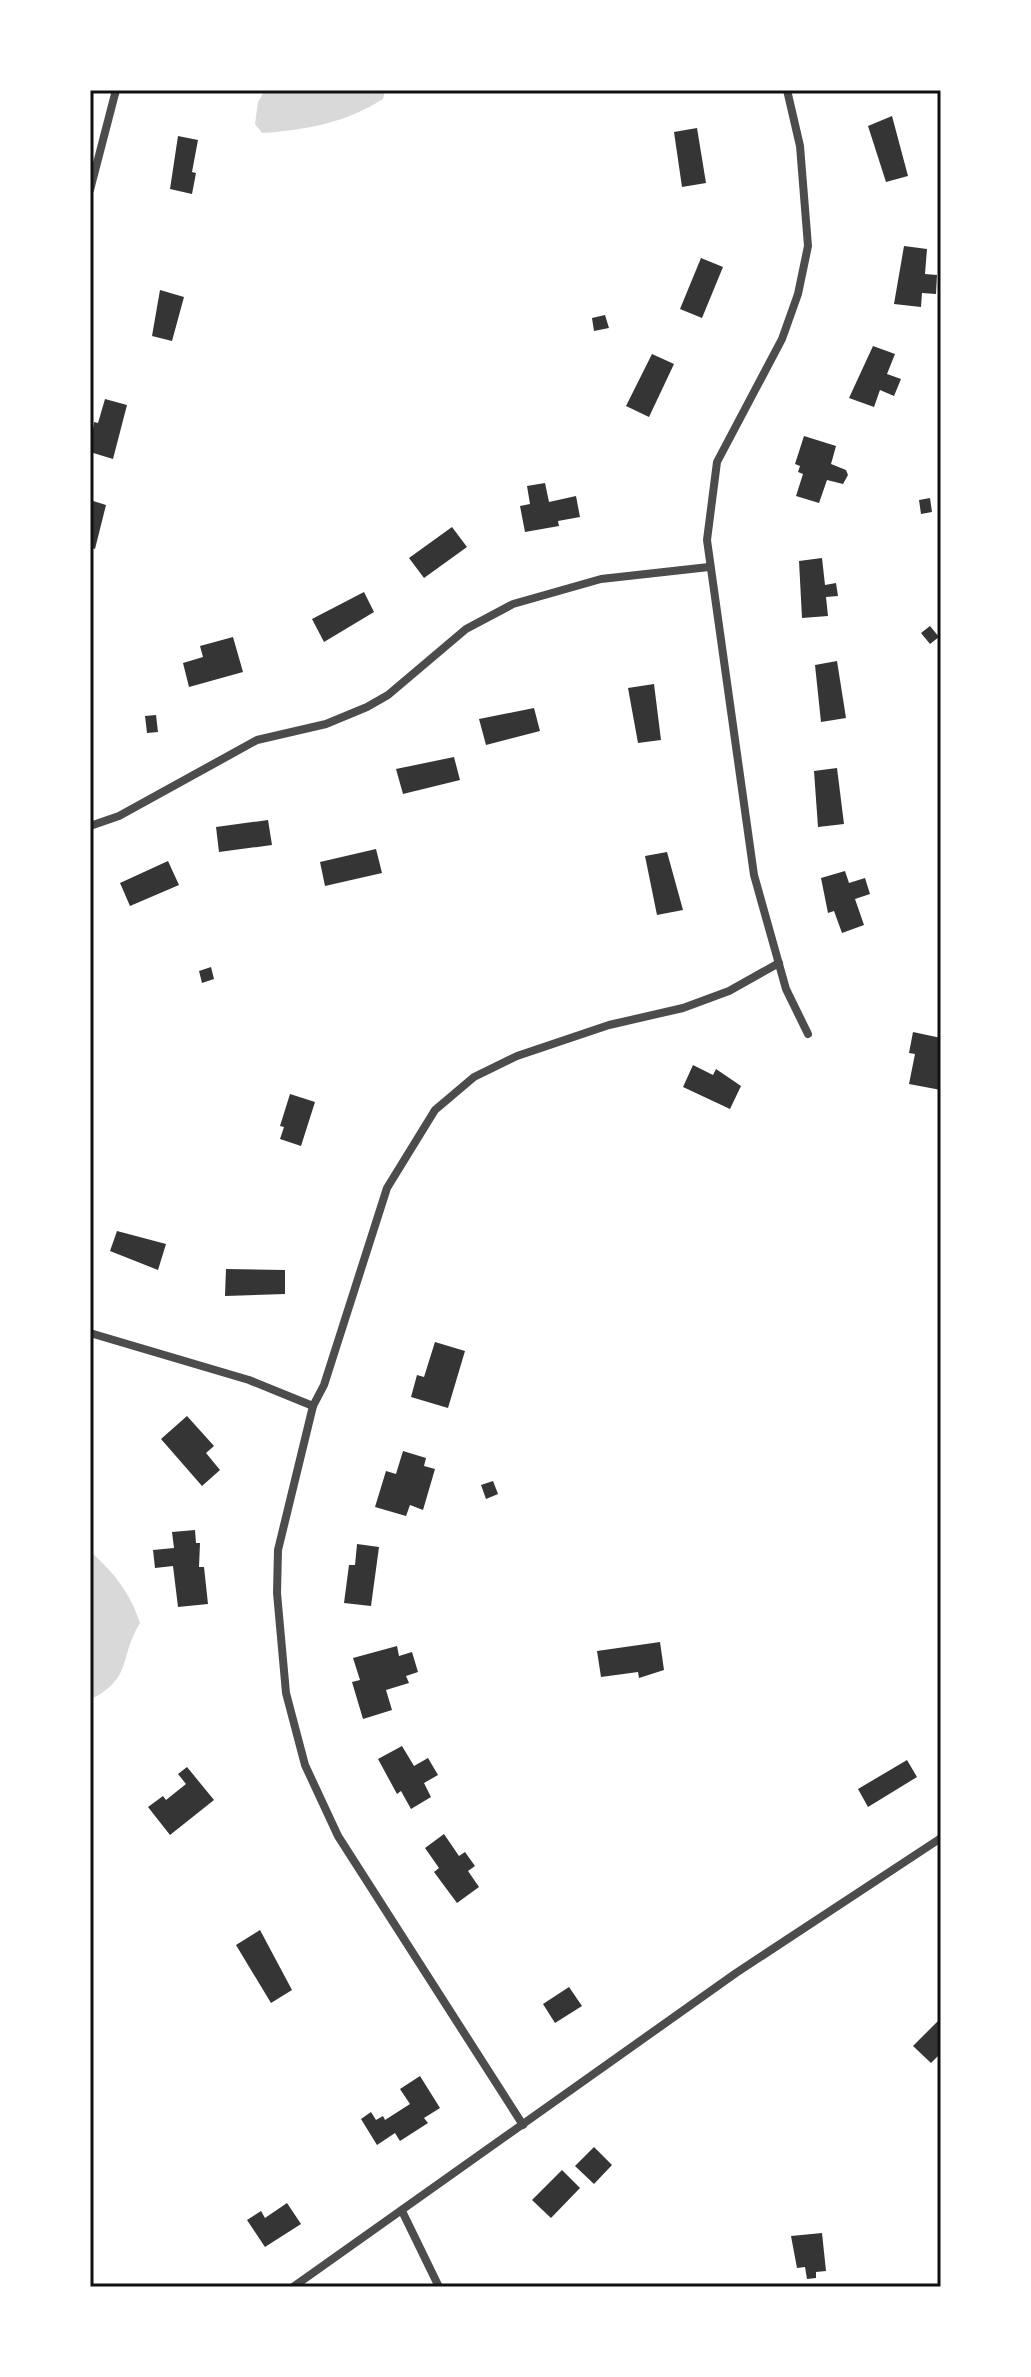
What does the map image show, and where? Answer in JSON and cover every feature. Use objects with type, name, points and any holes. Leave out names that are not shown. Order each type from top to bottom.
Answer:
[{"type":"street","points":[[90,190],[116,90]]},
{"type":"street","points":[[787,90],[800,146],[808,246],[798,294],[782,339],[717,462],[707,540],[754,875],[786,989],[808,1034]]},
{"type":"street","points":[[90,826],[119,816],[257,740],[326,724],[367,707],[388,695],[466,629],[513,604],[601,579],[709,567]]},
{"type":"street","points":[[523,2125],[338,1836],[305,1765],[286,1693],[277,1593],[278,1550],[313,1406],[324,1385],[387,1188],[435,1110],[474,1077],[517,1056],[609,1025],[683,1008],[729,991],[779,963]]},
{"type":"street","points":[[90,1333],[249,1380],[313,1406]]},
{"type":"street","points":[[293,2287],[736,1973],[941,1838]]},
{"type":"street","points":[[402,2211],[439,2287]]},
{"type":"shaded area","points":[[265,90],[385,90],[383,99],[340,120],[262,133],[255,124],[258,102]]},
{"type":"shaded area","points":[[90,1551],[120,1584],[140,1623],[119,1675],[104,1692],[90,1700]]},
{"type":"building","points":[[892,116],[908,176],[886,182],[868,126]]},
{"type":"building","points":[[697,128],[706,183],[682,187],[674,132]]},
{"type":"building","points":[[178,136],[198,140],[192,172],[196,173],[192,194],[170,189]]},
{"type":"building","points":[[904,246],[927,249],[925,274],[937,275],[936,294],[922,293],[921,307],[894,304]]},
{"type":"building","points":[[701,258],[723,267],[702,318],[680,309]]},
{"type":"building","points":[[160,290],[184,297],[172,341],[152,336]]},
{"type":"building","points":[[605,315],[609,328],[594,331],[592,318]]},
{"type":"building","points":[[873,346],[895,354],[887,374],[901,379],[894,396],[880,390],[874,407],[849,398]]},
{"type":"building","points":[[652,354],[674,364],[649,417],[626,406]]},
{"type":"building","points":[[105,399],[127,405],[113,459],[90,452],[94,422],[98,423]]},
{"type":"building","points":[[804,436],[836,446],[831,464],[846,470],[848,475],[843,484],[827,480],[819,503],[796,496],[803,474],[798,472],[800,466],[795,464]]},
{"type":"building","points":[[545,483],[549,502],[576,496],[580,517],[558,521],[559,526],[525,532],[520,506],[530,504],[527,486]]},
{"type":"building","points":[[930,498],[932,512],[921,514],[919,500]]},
{"type":"building","points":[[90,500],[106,505],[95,549],[90,547]]},
{"type":"building","points":[[452,527],[467,547],[424,578],[409,558]]},
{"type":"building","points":[[822,558],[825,585],[836,583],[838,596],[826,597],[828,616],[802,618],[799,561]]},
{"type":"building","points":[[364,592],[374,612],[324,642],[312,619]]},
{"type":"building","points":[[930,626],[939,637],[930,644],[921,633]]},
{"type":"building","points":[[233,637],[243,672],[189,687],[183,663],[203,657],[200,646]]},
{"type":"building","points":[[837,661],[846,718],[821,722],[815,665]]},
{"type":"building","points":[[654,684],[661,740],[638,743],[628,688]]},
{"type":"building","points":[[534,708],[540,731],[486,745],[479,719]]},
{"type":"building","points":[[156,715],[158,732],[147,733],[145,716]]},
{"type":"building","points":[[454,757],[460,780],[403,794],[396,769]]},
{"type":"building","points":[[837,768],[844,824],[818,827],[814,771]]},
{"type":"building","points":[[268,820],[272,845],[219,852],[216,827]]},
{"type":"building","points":[[376,849],[382,873],[325,886],[320,862]]},
{"type":"building","points":[[667,852],[683,910],[657,915],[645,856]]},
{"type":"building","points":[[168,861],[179,885],[130,906],[120,883]]},
{"type":"building","points":[[845,871],[849,883],[865,878],[870,894],[855,899],[864,925],[842,933],[834,911],[828,913],[821,878]]},
{"type":"building","points":[[211,967],[214,979],[202,983],[199,971]]},
{"type":"building","points":[[913,1032],[941,1038],[941,1090],[909,1084],[915,1054],[909,1053]]},
{"type":"building","points":[[693,1065],[713,1075],[716,1069],[741,1086],[730,1109],[683,1087]]},
{"type":"building","points":[[290,1094],[315,1102],[301,1146],[280,1139],[284,1127],[280,1126]]},
{"type":"building","points":[[117,1231],[166,1244],[158,1270],[110,1251]]},
{"type":"building","points":[[226,1269],[285,1270],[285,1294],[225,1296]]},
{"type":"building","points":[[435,1342],[465,1351],[448,1408],[411,1397],[417,1375],[424,1377]]},
{"type":"building","points":[[187,1416],[214,1446],[206,1453],[220,1470],[202,1486],[161,1439]]},
{"type":"building","points":[[403,1451],[426,1458],[424,1466],[435,1469],[423,1510],[410,1505],[406,1516],[375,1507],[386,1471],[396,1474]]},
{"type":"building","points":[[493,1481],[498,1494],[486,1499],[481,1485]]},
{"type":"building","points":[[195,1530],[196,1543],[200,1543],[199,1567],[204,1567],[208,1604],[178,1607],[173,1566],[155,1568],[153,1550],[174,1548],[172,1532]]},
{"type":"building","points":[[357,1544],[379,1547],[371,1606],[344,1603],[349,1565],[355,1565]]},
{"type":"building","points":[[660,1642],[664,1670],[639,1678],[638,1672],[601,1677],[597,1651]]},
{"type":"building","points":[[397,1646],[399,1656],[412,1652],[418,1672],[406,1676],[409,1683],[386,1690],[392,1710],[363,1719],[352,1682],[360,1680],[353,1658]]},
{"type":"building","points":[[402,1746],[414,1766],[428,1758],[438,1775],[424,1783],[431,1797],[411,1809],[401,1791],[397,1794],[378,1759]]},
{"type":"building","points":[[907,1760],[917,1777],[868,1807],[858,1789]]},
{"type":"building","points":[[187,1767],[214,1800],[170,1835],[148,1807],[163,1796],[166,1800],[186,1784],[178,1774]]},
{"type":"building","points":[[444,1834],[459,1856],[465,1852],[475,1866],[468,1871],[479,1887],[457,1903],[434,1872],[439,1868],[425,1848]]},
{"type":"building","points":[[260,1930],[292,1990],[271,2003],[236,1945]]},
{"type":"building","points":[[569,1987],[582,2006],[555,2023],[543,2004]]},
{"type":"building","points":[[941,2018],[941,2053],[931,2063],[913,2046]]},
{"type":"building","points":[[420,2076],[440,2108],[424,2118],[428,2123],[400,2141],[395,2133],[377,2145],[361,2119],[371,2112],[376,2120],[383,2116],[385,2120],[410,2104],[400,2089]]},
{"type":"building","points":[[594,2147],[612,2165],[594,2184],[575,2166]]},
{"type":"building","points":[[562,2170],[580,2188],[551,2218],[532,2200]]},
{"type":"building","points":[[287,2203],[301,2224],[265,2247],[247,2220],[261,2211],[265,2218]]},
{"type":"building","points":[[822,2233],[826,2271],[816,2272],[816,2278],[807,2279],[805,2267],[797,2268],[791,2236]]}]
